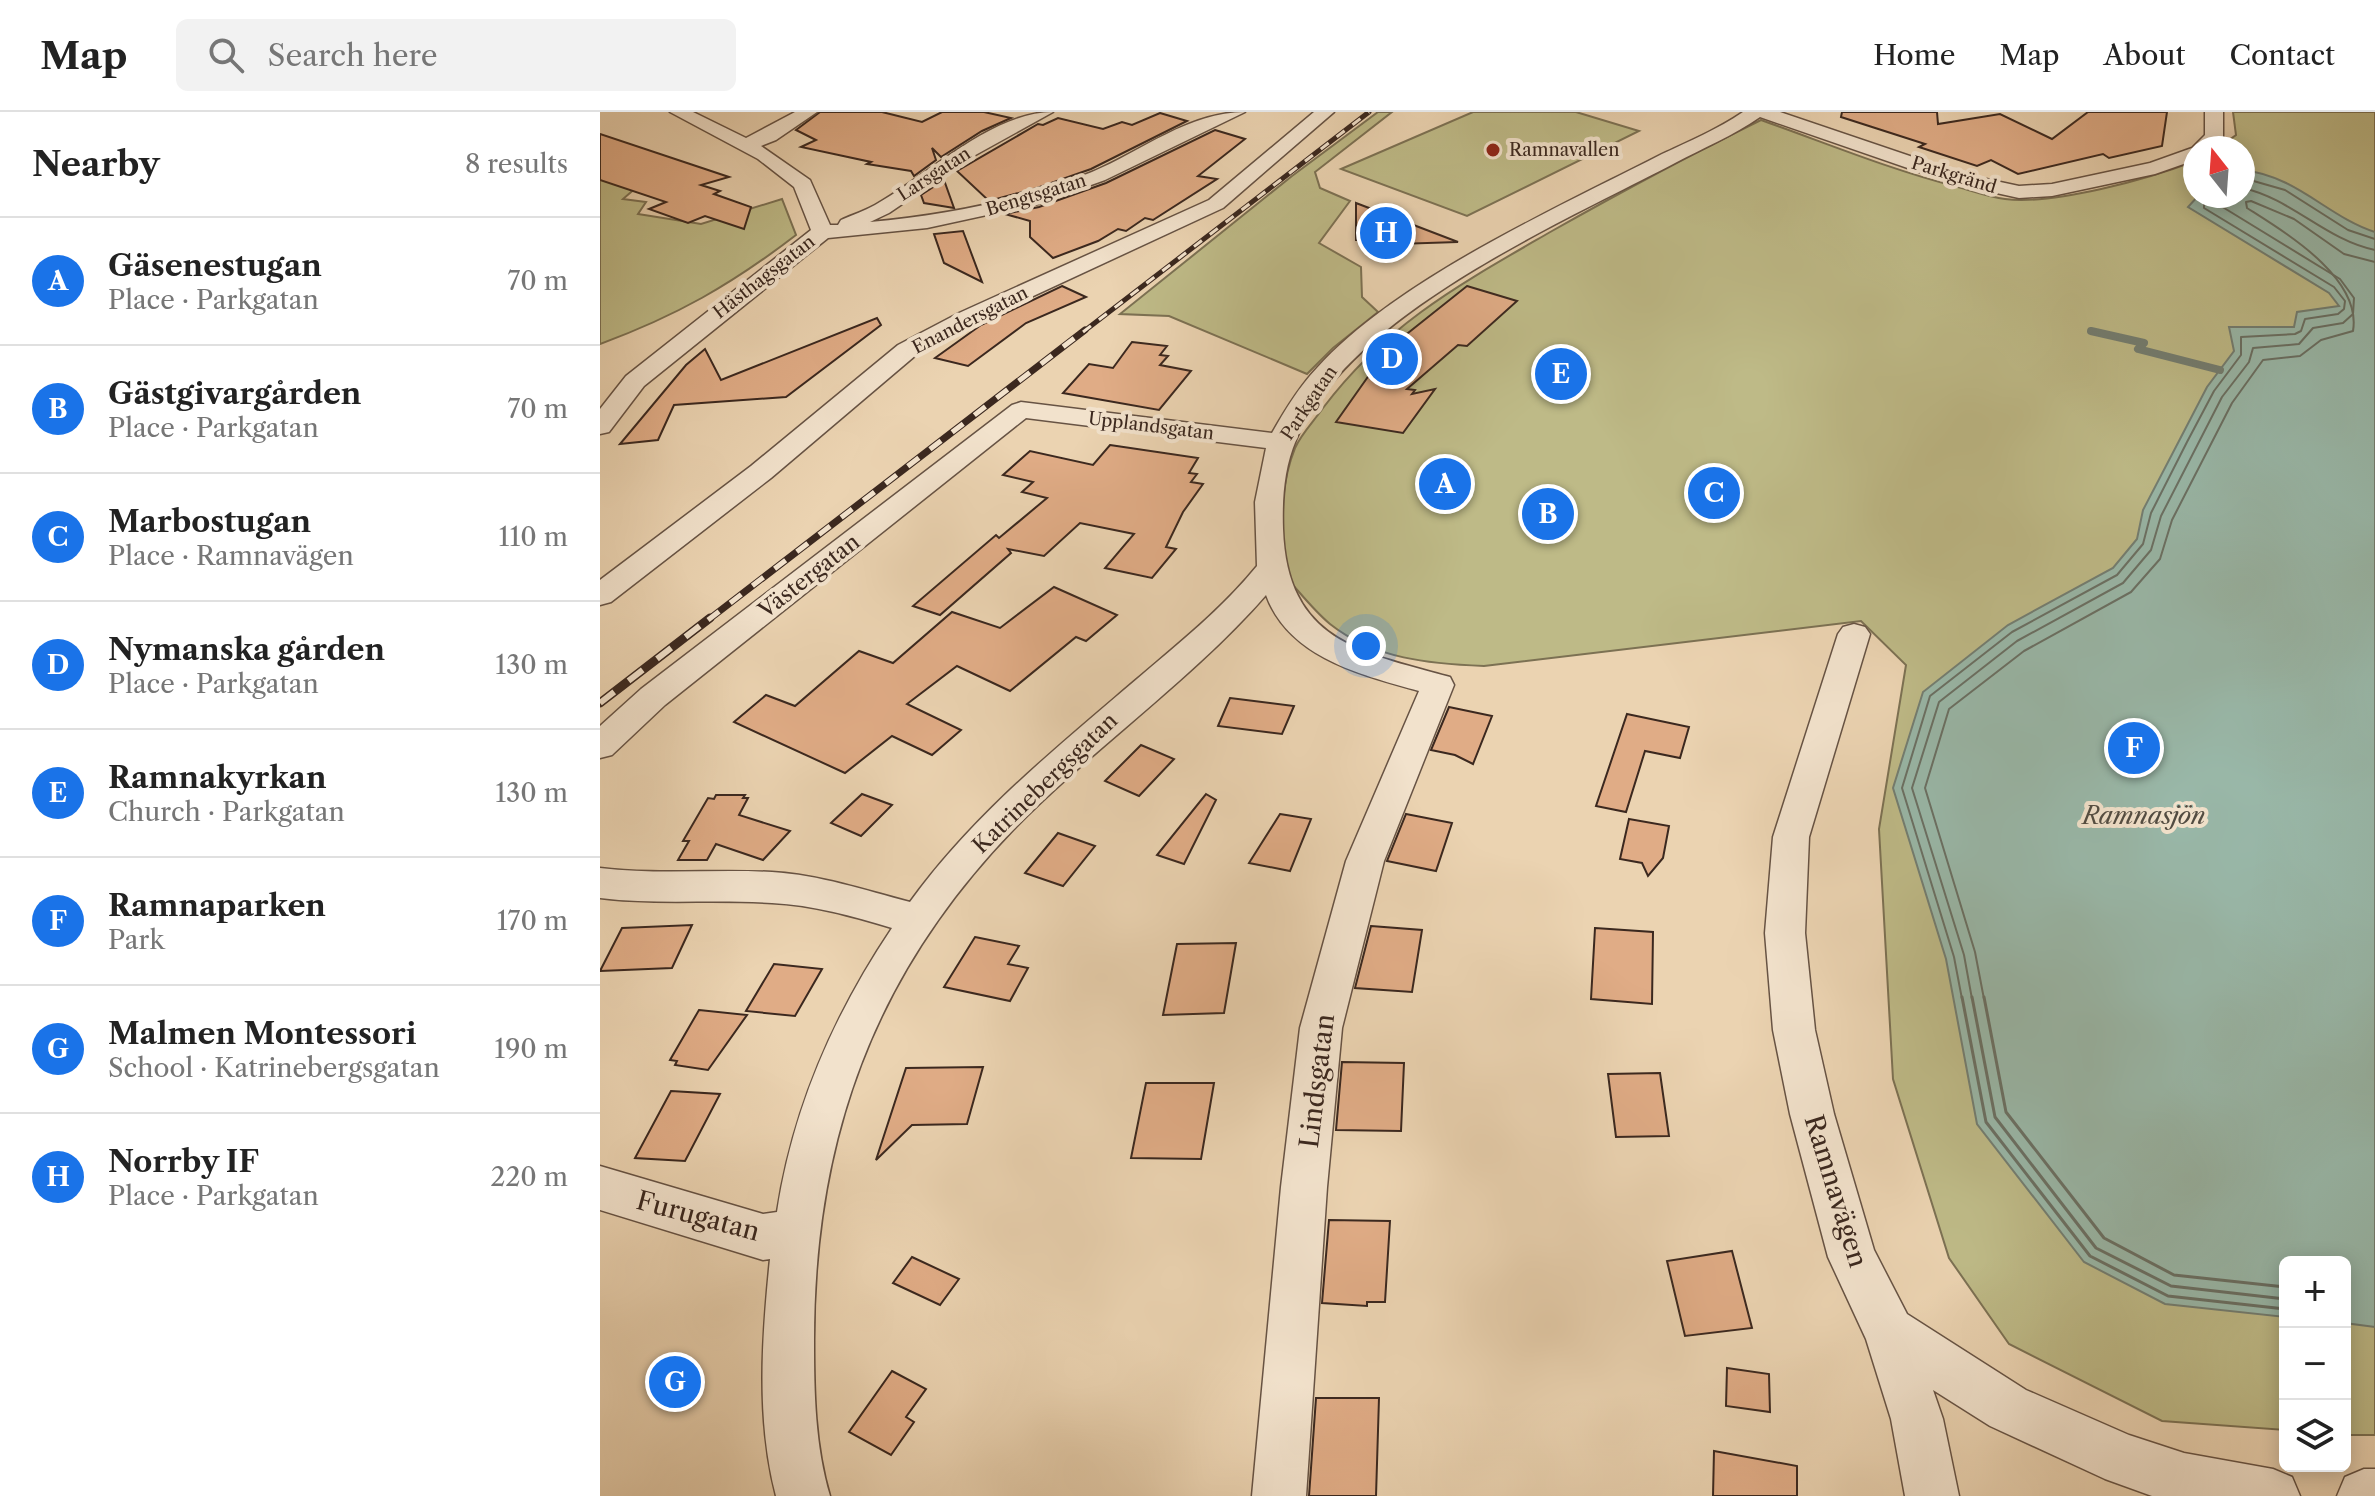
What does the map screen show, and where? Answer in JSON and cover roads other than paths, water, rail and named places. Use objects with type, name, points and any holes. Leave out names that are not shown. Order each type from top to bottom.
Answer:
[{"type":"street","name":"Hästhagsgatan","points":[[600,426],[635,381],[822,232],[803,184],[746,145],[679,112]]},
{"type":"street","points":[[746,145],[769,136],[808,112]]},
{"type":"street","name":"Larsgatan","points":[[822,232],[882,209],[963,154],[1044,112]]},
{"type":"street","name":"Bengtsgatan","points":[[822,232],[932,221],[1033,199],[1097,176],[1191,128],[1236,112]]},
{"type":"street","name":"Enandersgatan","points":[[600,595],[761,472],[907,350],[967,318],[1216,204],[1325,112]]},
{"type":"street","name":"Parkgatan","points":[[1438,685],[1366,666],[1328,648],[1301,627],[1278,596],[1270,570],[1268,492],[1282,442],[1313,390],[1334,364],[1384,322],[1496,252],[1755,112]]},
{"type":"street","name":"Parkgränd","points":[[1762,112],[1958,179],[2019,192],[2052,190],[2155,168],[2183,158]]},
{"type":"street","points":[[2214,112],[2214,136]]},
{"type":"street","name":"Upplandsgatan","points":[[1021,410],[1282,442]]},
{"type":"street","name":"Västergatan","points":[[600,746],[653,697],[1021,410]]},
{"type":"street","name":"Katrinebergsgatan","points":[[803,1496],[789,1422],[788,1301],[817,1130],[838,1062],[857,1023],[919,920],[998,822],[1244,605],[1270,570]]},
{"type":"street","name":"Ramnavägen","points":[[1854,634],[1791,837],[1785,933],[1794,1030],[1812,1114],[1852,1257],[1889,1332],[1917,1419],[1932,1496]]},
{"type":"street","name":"Lindsgatan","points":[[1279,1496],[1304,1187],[1321,1028],[1365,861],[1438,685]]},
{"type":"street","points":[[600,883],[629,888],[711,886],[799,890],[919,920]]},
{"type":"street","name":"Furugatan","points":[[600,1188],[763,1237],[798,1233]]},
{"type":"street","points":[[1889,1332],[2008,1408],[2124,1460],[2184,1480],[2273,1496]]},
{"type":"street","points":[[2364,1496],[2375,1496]]},
{"type":"water","name":"Ramnasjön","points":[[2255,173],[2280,180],[2342,217],[2375,232],[2375,1327],[2351,1324],[2351,1256],[2279,1256],[2279,1316],[2165,1304],[2084,1262],[1977,1124],[1946,959],[1893,788],[1923,692],[2008,625],[2113,568],[2137,539],[2143,510],[2207,387],[2234,351],[2229,327],[2294,327],[2297,312],[2339,306],[2329,293],[2190,208],[2255,208]]},
{"type":"waterway","points":[[2096,332],[2091,331],[2144,343],[2138,349],[2220,370]]},
{"type":"railway","points":[[1083,332],[1369,112]]},
{"type":"railway","points":[[708,620],[1085,330]]},
{"type":"railway","points":[[600,703],[710,618]]},
{"type":"place","name":"Ramnavallen","points":[[1493,150]]},
{"type":"place","name":"Norrby IF","points":[[1386,233]]},
{"type":"place","name":"Nymanska gården","points":[[1392,359]]},
{"type":"place","name":"Ramnakyrkan","points":[[1561,374]]},
{"type":"place","name":"Gäsenestugan","points":[[1445,484]]},
{"type":"place","name":"Marbostugan","points":[[1714,493]]},
{"type":"place","name":"Gästgivargården","points":[[1548,514]]},
{"type":"place","name":"Ramnaparken","points":[[2134,748]]},
{"type":"place","name":"Malmen Montessori","points":[[675,1382]]}]
